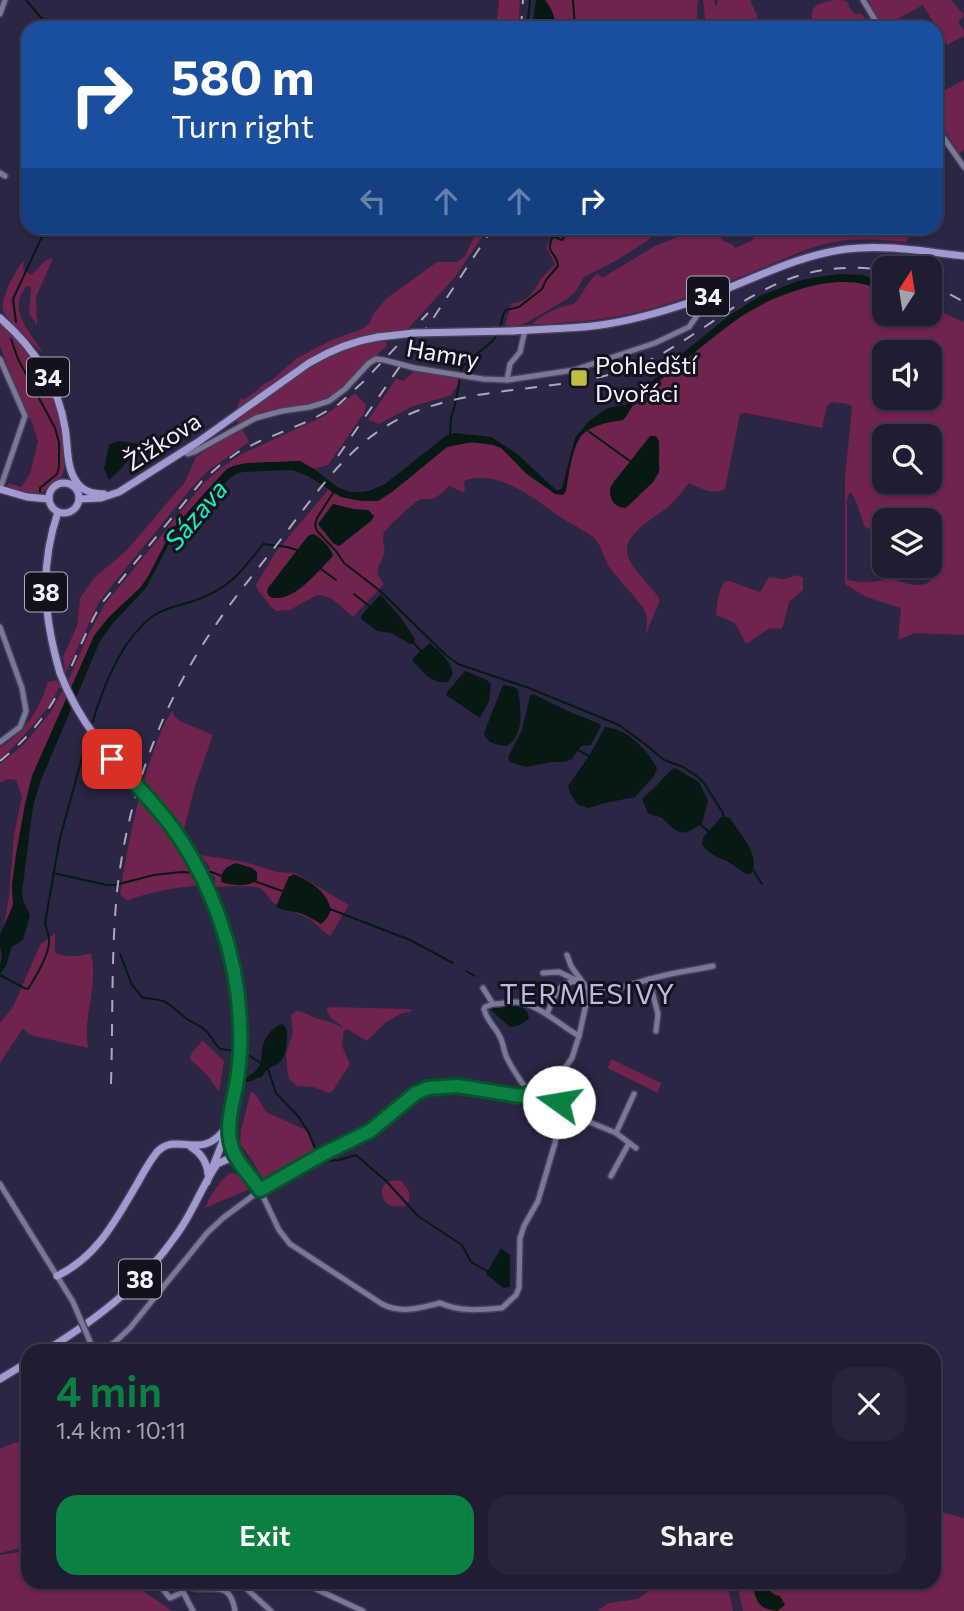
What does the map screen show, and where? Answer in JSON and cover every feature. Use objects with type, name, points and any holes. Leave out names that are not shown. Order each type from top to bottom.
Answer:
[{"type":"main road","name":"34","points":[[525,330],[576,328],[654,314],[817,254],[850,248],[903,249],[964,256]]},
{"type":"main road","name":"34","points":[[0,318],[25,342],[46,373],[61,408],[73,474],[80,486],[96,494],[118,492]]},
{"type":"main road","name":"Žižkova","points":[[58,512],[72,511],[79,499],[101,498],[118,492],[183,451],[286,378],[319,357],[349,344],[414,333],[525,330]]},
{"type":"main road","name":"34","points":[[66,484],[68,450]]},
{"type":"main road","points":[[58,512],[51,507],[49,499],[53,488],[66,484],[76,490],[79,499]]},
{"type":"main road","points":[[0,489],[27,498],[49,499]]},
{"type":"main road","name":"38","points":[[56,1344],[91,1322],[152,1267],[193,1209],[207,1181],[229,1121],[240,1056],[239,1010],[233,969],[220,922],[198,868],[172,826],[86,726],[60,673],[52,646],[45,580],[49,544],[58,512]]},
{"type":"main road","points":[[57,1276],[80,1262],[102,1240],[145,1170],[163,1147],[173,1144],[200,1146],[212,1142],[222,1134],[229,1121]]},
{"type":"main road","points":[[229,1121],[231,1145],[239,1163],[260,1190]]},
{"type":"main road","points":[[188,1145],[204,1160],[208,1171],[207,1181]]},
{"type":"main road","points":[[207,1181],[220,1162],[228,1159],[239,1163]]},
{"type":"main road","points":[[0,1379],[21,1366]]},
{"type":"street","points":[[0,14],[5,0]]},
{"type":"street","points":[[863,0],[876,21]]},
{"type":"street","points":[[943,137],[964,167]]},
{"type":"street","name":"Hamry","points":[[183,451],[188,454],[194,452],[242,424],[264,415],[329,401],[345,389],[372,360],[384,359],[415,368],[483,379],[507,380],[574,370],[673,336],[689,327],[697,313],[694,301]]},
{"type":"street","points":[[507,380],[510,364],[520,352],[525,330]]},
{"type":"street","points":[[0,359],[26,416],[0,489]]},
{"type":"street","points":[[0,627],[26,707],[20,727],[0,742]]},
{"type":"street","points":[[567,955],[580,982],[589,991],[602,992],[713,966]]},
{"type":"street","points":[[543,973],[559,972],[580,982]]},
{"type":"street","points":[[649,979],[658,1014],[656,1031]]},
{"type":"street","points":[[547,1014],[562,985],[570,981],[580,982]]},
{"type":"street","points":[[483,988],[493,1004]]},
{"type":"street","points":[[112,1344],[130,1328],[207,1233],[223,1218],[260,1190],[370,1131],[416,1093],[428,1088],[457,1086],[520,1096],[533,1093],[558,1078],[572,1058],[589,991]]},
{"type":"street","points":[[579,1035],[547,1014],[521,1002],[493,1004],[484,1009],[501,1039],[506,1058],[517,1076],[533,1093],[615,1133],[636,1148]]},
{"type":"street","points":[[260,1190],[279,1230],[290,1244],[388,1307],[405,1310],[440,1303],[462,1310],[502,1308],[516,1295],[519,1288],[520,1238],[543,1189],[555,1143],[559,1104],[558,1078]]},
{"type":"street","points":[[615,1133],[634,1094]]},
{"type":"street","points":[[611,1176],[629,1143]]},
{"type":"street","points":[[0,1184],[73,1302],[91,1344]]},
{"type":"street","points":[[163,1589],[170,1598],[181,1589]]},
{"type":"street","points":[[185,1589],[192,1611]]},
{"type":"street","points":[[221,1589],[227,1591],[233,1599],[235,1611]]},
{"type":"street","points":[[247,1589],[271,1611]]},
{"type":"street","points":[[316,1589],[363,1611]]},
{"type":"shaded area","points":[[499,0],[520,0],[518,21],[497,21]]},
{"type":"shaded area","points":[[536,0],[545,0],[555,21],[533,21]]},
{"type":"shaded area","points":[[545,0],[699,0],[698,21],[555,21]]},
{"type":"shaded area","points":[[703,0],[714,0],[717,6],[718,0],[750,0],[757,15],[757,21],[705,21]]},
{"type":"shaded area","points":[[834,0],[846,1],[854,14],[862,14],[866,21],[812,21],[812,10],[818,4]]},
{"type":"shaded area","points":[[868,0],[951,0],[964,15],[958,22],[964,36],[947,45],[943,38],[943,21],[933,21],[923,5],[894,21],[869,21],[874,10]]},
{"type":"shaded area","points":[[964,80],[964,150],[959,153],[943,128],[943,91]]},
{"type":"shaded area","points":[[475,235],[483,235],[455,277],[407,330],[366,336],[326,350],[297,366],[237,407],[241,398],[243,400],[272,380],[297,358],[369,324],[374,313],[387,298],[437,262],[457,262],[465,256]]},
{"type":"shaded area","points":[[552,235],[654,235],[619,259],[584,277],[576,291],[567,299],[526,323],[513,327],[505,325],[512,303],[528,297],[555,264],[546,247]]},
{"type":"shaded area","points":[[682,235],[719,235],[735,248],[753,240],[752,235],[910,235],[906,242],[861,239],[823,244],[710,289],[641,311],[594,320],[532,324],[552,311],[574,304],[598,273],[602,278],[655,246]]},
{"type":"shaded area","points":[[53,258],[36,297],[37,325],[29,313],[31,287],[27,286],[21,294],[19,303],[22,320],[40,351],[9,319],[3,305],[9,285],[23,261],[23,269],[31,275],[46,260]]},
{"type":"shaded area","points":[[863,275],[872,279],[872,287],[850,282],[810,286],[770,300],[726,327],[654,385],[633,405],[623,420],[598,425],[585,432],[574,451],[563,495],[555,494],[526,473],[501,448],[472,442],[447,447],[378,501],[341,497],[308,476],[292,470],[244,472],[230,478],[175,532],[146,588],[100,641],[41,780],[33,806],[22,892],[30,915],[23,940],[12,947],[6,966],[0,974],[0,935],[13,905],[12,885],[16,854],[32,776],[94,636],[108,618],[141,587],[172,530],[227,469],[248,463],[300,461],[337,487],[350,492],[369,491],[385,484],[447,435],[454,433],[491,437],[516,453],[556,490],[560,490],[575,438],[589,421],[608,408],[628,404],[678,357],[730,315],[762,295],[798,281],[817,277]]},
{"type":"shaded area","points":[[843,280],[872,287],[872,326],[942,326],[942,313],[964,322],[964,635],[915,633],[898,640],[901,608],[866,597],[845,584],[845,476],[852,406],[832,402],[827,406],[822,428],[740,414],[725,489],[712,491],[689,483],[670,505],[632,537],[627,552],[630,561],[660,600],[645,636],[647,619],[644,609],[610,568],[595,539],[518,489],[492,479],[466,480],[463,492],[449,486],[439,496],[421,499],[395,521],[383,536],[384,551],[377,572],[384,584],[353,617],[332,600],[317,595],[290,610],[277,611],[258,590],[256,585],[275,553],[328,490],[353,500],[363,501],[383,496],[452,445],[475,443],[501,448],[528,476],[563,495],[574,452],[585,432],[598,425],[623,420],[634,404],[678,365],[740,317],[770,300],[813,285]],"holes":[[[642,446],[660,451],[660,468],[653,482],[629,505],[610,495],[610,490],[613,482]],[[333,504],[370,511],[373,518],[340,546],[337,546],[318,524]],[[332,557],[294,592],[277,597],[268,595],[267,592]]]},
{"type":"shaded area","points":[[0,322],[31,355],[39,368],[50,390],[63,434],[65,462],[62,475],[42,493],[34,495],[7,488],[9,483],[21,487],[30,474],[38,441],[0,346]]},
{"type":"shaded area","points":[[379,341],[386,342],[387,346],[327,400],[263,412],[238,424],[237,419],[304,371],[340,352]]},
{"type":"shaded area","points":[[413,372],[462,379],[451,395],[411,407],[379,424],[368,420],[396,379],[404,381]]},
{"type":"shaded area","points":[[355,393],[366,405],[364,413],[328,465],[314,469],[300,461],[241,464],[227,469],[172,530],[141,587],[108,618],[94,636],[32,776],[12,885],[13,905],[3,931],[14,835],[22,797],[16,780],[7,779],[0,783],[0,764],[24,744],[50,713],[105,604],[204,483],[240,455],[324,416]]},
{"type":"shaded area","points":[[242,428],[249,442],[209,470],[192,487],[99,602],[51,704],[0,760],[0,748],[30,720],[48,682],[57,680],[57,683],[65,670],[63,657],[77,626],[80,598],[94,578],[126,551],[185,482],[196,457],[230,433]]},
{"type":"shaded area","points":[[650,436],[656,436],[659,441],[659,472],[653,482],[629,505],[625,508],[617,506],[611,498],[611,486]]},
{"type":"shaded area","points":[[118,441],[139,446],[109,480],[104,469],[109,445]]},
{"type":"shaded area","points":[[333,504],[368,510],[374,516],[339,546],[333,543],[318,524]]},
{"type":"shaded area","points":[[313,534],[326,544],[333,556],[296,591],[279,598],[270,597],[268,588],[308,536]]},
{"type":"shaded area","points":[[798,575],[803,578],[803,590],[789,602],[781,629],[770,628],[746,644],[735,623],[716,615],[718,598],[725,581],[760,592],[769,577],[784,579]]},
{"type":"shaded area","points":[[380,595],[401,618],[415,639],[414,644],[391,633],[377,631],[361,619]]},
{"type":"shaded area","points":[[430,643],[450,665],[453,674],[448,682],[432,679],[413,661]]},
{"type":"shaded area","points":[[465,671],[491,684],[489,701],[480,718],[446,695]]},
{"type":"shaded area","points":[[503,685],[518,690],[521,713],[516,736],[506,746],[489,741],[484,733]]},
{"type":"shaded area","points":[[533,694],[600,724],[591,745],[581,746],[572,759],[564,762],[526,767],[510,762],[508,757],[522,730],[530,696]]},
{"type":"shaded area","points":[[172,711],[180,721],[213,735],[195,786],[184,829],[196,848],[184,857],[197,886],[161,891],[127,901],[120,894],[136,810],[155,748]]},
{"type":"shaded area","points":[[605,727],[632,738],[647,753],[657,769],[635,797],[589,808],[578,805],[568,786]]},
{"type":"shaded area","points":[[675,768],[699,782],[708,801],[702,823],[685,832],[677,831],[661,818],[648,813],[642,799]]},
{"type":"shaded area","points":[[722,816],[730,818],[752,852],[754,867],[751,874],[746,874],[717,857],[702,844],[703,838]]},
{"type":"shaded area","points":[[200,855],[245,862],[278,872],[295,873],[349,905],[330,936],[309,919],[274,903],[259,888],[215,887],[215,878]]},
{"type":"shaded area","points":[[236,863],[257,872],[257,880],[245,885],[221,882],[225,870]]},
{"type":"shaded area","points":[[293,874],[311,883],[326,897],[331,910],[321,924],[300,913],[276,907],[289,876]]},
{"type":"shaded area","points":[[55,933],[55,953],[73,956],[91,953],[93,971],[87,1028],[88,1048],[30,1035],[23,1028],[0,1063],[0,1023],[13,1007],[40,945]]},
{"type":"shaded area","points":[[512,1004],[523,1008],[529,1018],[510,1027],[490,1009]]},
{"type":"shaded area","points":[[326,1009],[412,1011],[400,1014],[385,1023],[367,1041],[347,1029],[344,1030],[342,1046],[350,1064],[329,1093],[313,1087],[297,1086],[290,1080],[286,1054],[293,1032],[291,1016],[296,1011],[343,1027],[331,1018]]},
{"type":"shaded area","points":[[283,1024],[287,1030],[283,1058],[262,1077],[245,1082],[244,1079],[257,1070],[261,1062],[267,1037]]},
{"type":"shaded area","points":[[202,1040],[224,1061],[219,1092],[208,1076],[190,1059]]},
{"type":"shaded area","points":[[611,1059],[661,1083],[658,1093],[609,1069]]},
{"type":"shaded area","points":[[251,1091],[266,1112],[306,1130],[316,1153],[269,1180],[263,1179],[240,1144]]},
{"type":"shaded area","points":[[230,1173],[243,1178],[250,1189],[205,1208],[223,1179]]},
{"type":"shaded area","points":[[400,1180],[409,1192],[410,1199],[406,1206],[390,1205],[382,1196],[384,1184]]},
{"type":"shaded area","points":[[501,1248],[510,1255],[510,1287],[503,1288],[486,1274]]},
{"type":"shaded area","points":[[21,1442],[21,1548],[0,1553],[0,1449]]},
{"type":"shaded area","points":[[941,1512],[964,1518],[964,1611],[743,1611],[738,1589],[941,1589]]},
{"type":"shaded area","points":[[21,1552],[21,1589],[140,1589],[172,1611],[0,1611],[0,1555]]},
{"type":"shaded area","points":[[650,1589],[728,1589],[733,1611],[597,1611],[609,1603],[638,1599]]},
{"type":"shaded area","points":[[754,1589],[769,1589],[780,1596],[785,1605],[777,1611],[770,1610],[761,1606]]},
{"type":"waterway","points":[[26,0],[44,21]]},
{"type":"waterway","points":[[528,21],[530,0]]},
{"type":"waterway","points":[[573,0],[574,21]]},
{"type":"waterway","points":[[16,322],[13,299],[43,235]]},
{"type":"waterway","points":[[500,329],[506,310],[519,307],[542,289],[558,266],[550,247],[552,238],[562,240],[566,235]]},
{"type":"waterway","points":[[460,372],[468,361],[489,345],[497,335]]},
{"type":"waterway","points":[[11,339],[18,359],[55,428],[59,443],[57,474],[40,488],[40,492]]},
{"type":"waterway","points":[[450,434],[460,378]]},
{"type":"waterway","points":[[588,431],[630,461]]},
{"type":"waterway","points":[[333,493],[317,518],[317,531],[344,563],[379,590],[447,656],[458,664],[529,688],[619,725],[664,760],[683,767],[698,777],[723,813],[723,818]]},
{"type":"waterway","points":[[91,727],[107,681],[122,651],[153,616],[220,589],[242,570],[263,544],[297,550]]},
{"type":"waterway","points":[[321,569],[336,580]]},
{"type":"waterway","points":[[354,594],[369,606]]},
{"type":"waterway","points":[[414,643],[422,652]]},
{"type":"waterway","points":[[0,975],[28,989],[47,952],[49,938],[45,923],[60,838],[89,732]]},
{"type":"waterway","points":[[578,750],[589,756]]},
{"type":"waterway","points":[[700,824],[709,832]]},
{"type":"waterway","points":[[753,870],[762,884]]},
{"type":"waterway","points":[[203,872],[222,876]]},
{"type":"waterway","points":[[53,873],[107,885],[154,875],[198,873]]},
{"type":"waterway","points":[[254,881],[282,891]]},
{"type":"waterway","points":[[330,909],[410,940],[453,963]]},
{"type":"waterway","points":[[13,926],[23,933]]},
{"type":"waterway","points":[[120,954],[132,985],[143,998],[168,1004],[204,1029],[220,1049],[237,1051]]},
{"type":"waterway","points":[[466,971],[475,976]]},
{"type":"waterway","points":[[242,1051],[261,1063]]},
{"type":"waterway","points":[[268,1069],[276,1093],[298,1116],[316,1151]]},
{"type":"waterway","points":[[320,1161],[339,1160],[356,1155],[386,1181],[418,1216],[462,1245],[471,1262],[487,1271]]},
{"type":"railway","points":[[522,21],[523,0]]},
{"type":"railway","points":[[338,456],[488,235]]},
{"type":"railway","points":[[111,1084],[117,892],[128,824],[148,758],[175,695],[209,635],[244,586],[336,470],[384,427],[431,406],[488,393],[606,376],[653,358],[748,299],[789,279],[833,269],[872,269]]},
{"type":"railway","points":[[942,290],[964,302]]},
{"type":"railway","points":[[0,761],[30,733],[49,709],[102,603],[202,481],[238,452],[311,420],[339,404],[428,313]]},
{"type":"place","name":"Pohledští Dvořáci","points":[[579,378]]},
{"type":"district","name":"TERMESIVY","points":[[588,993]]},
{"type":"route","points":[[112,759],[172,826],[198,868],[220,922],[235,979],[240,1024],[240,1056],[229,1121],[230,1139],[239,1163],[260,1190],[370,1131],[416,1093],[428,1088],[457,1086],[520,1096],[536,1091],[541,1096],[559,1102]]},
{"type":"water label","name":"Sázava","points":[[195,514]]}]
